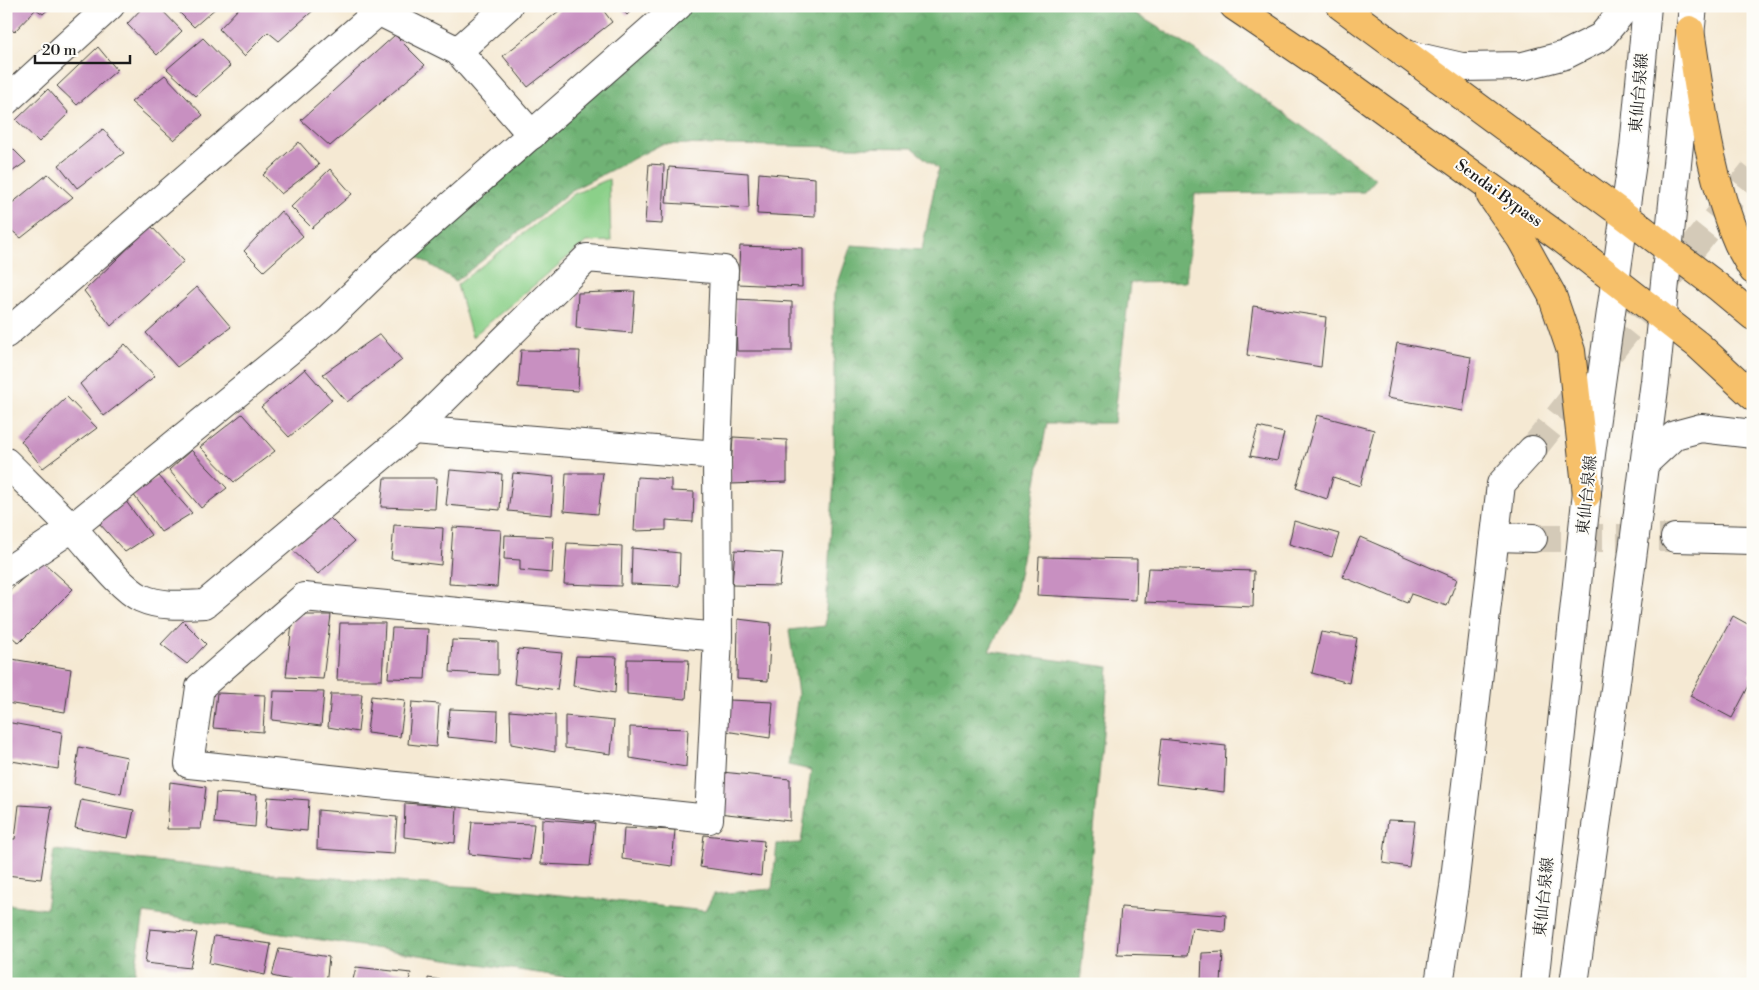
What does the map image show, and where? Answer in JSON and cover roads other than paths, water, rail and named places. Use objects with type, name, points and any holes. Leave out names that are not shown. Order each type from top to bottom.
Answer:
[{"type":"highway","name":"Sendai Bypass","points":[[1234,6],[1334,74],[1616,280],[1698,345],[1753,396]]},
{"type":"highway","points":[[1341,6],[1625,216],[1753,316]]},
{"type":"highway","points":[[1691,18],[1715,174],[1738,245],[1753,270]]},
{"type":"highway","points":[[1478,178],[1520,239],[1552,295],[1571,351],[1587,494]]},
{"type":"street","points":[[6,101],[110,6]]},
{"type":"street","points":[[458,51],[508,6]]},
{"type":"street","points":[[6,572],[72,528],[328,319],[392,257],[678,6]]},
{"type":"street","points":[[1405,54],[1462,67],[1523,66],[1565,55],[1600,37],[1627,6]]},
{"type":"street","name":"東仙台泉線","points":[[1534,984],[1587,494],[1634,148],[1647,6]]},
{"type":"street","points":[[6,334],[373,9],[458,51],[532,135]]},
{"type":"street","points":[[1574,984],[1613,705],[1655,381],[1691,18]]},
{"type":"street","points":[[6,462],[72,528],[126,587],[141,598],[161,604],[205,604],[414,430],[587,258],[724,270],[718,455],[718,637],[709,819],[189,764],[200,687],[304,597],[718,637]]},
{"type":"street","points":[[1644,464],[1675,435],[1701,428],[1753,434]]},
{"type":"street","points":[[414,430],[718,455]]},
{"type":"street","points":[[1439,984],[1454,887],[1501,484],[1532,450]]},
{"type":"street","points":[[1495,537],[1533,538]]},
{"type":"street","points":[[1675,538],[1753,540]]},
{"type":"tunnel","points":[[1532,450],[1753,172]]},
{"type":"tunnel","points":[[1533,538],[1675,538]]}]
